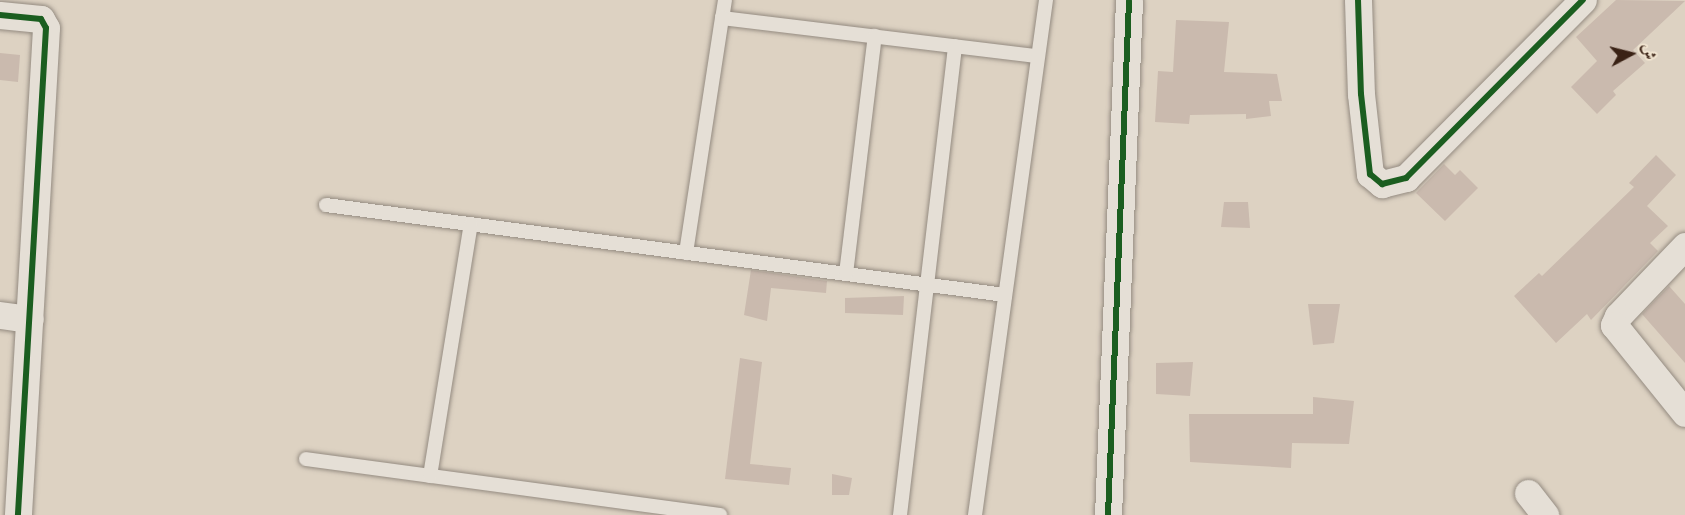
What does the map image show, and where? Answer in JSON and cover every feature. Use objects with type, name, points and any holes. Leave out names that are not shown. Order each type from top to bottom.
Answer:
[{"type":"street","points":[[1108,515],[1129,0]]},
{"type":"street","points":[[1358,0],[1361,94],[1370,174],[1382,184],[1406,178],[1583,0]]},
{"type":"street","points":[[0,15],[41,19],[46,28],[18,515]]},
{"type":"street","points":[[1685,246],[1618,315],[1614,325],[1685,413]]},
{"type":"street","points":[[0,315],[30,319]]},
{"type":"street","points":[[1528,493],[1545,515]]},
{"type":"lane","points":[[686,253],[725,0]]},
{"type":"lane","points":[[975,515],[1046,0]]},
{"type":"lane","points":[[723,18],[1037,56]]},
{"type":"lane","points":[[846,274],[875,36]]},
{"type":"lane","points":[[900,515],[955,46]]},
{"type":"lane","points":[[326,204],[1005,295]]},
{"type":"lane","points":[[430,476],[471,224]]},
{"type":"lane","points":[[306,459],[660,511],[720,515]]},
{"type":"building","points":[[1616,0],[1685,1],[1633,50],[1645,63],[1613,91],[1616,95],[1597,114],[1571,87],[1597,61],[1576,37]]},
{"type":"building","points":[[1176,20],[1229,22],[1224,72],[1277,74],[1282,101],[1269,101],[1271,116],[1246,119],[1246,114],[1190,115],[1189,124],[1155,122],[1158,71],[1173,72]]},
{"type":"building","points":[[0,53],[20,55],[18,82],[0,80]]},
{"type":"building","points":[[1656,155],[1676,175],[1647,206],[1668,226],[1650,243],[1658,251],[1591,320],[1587,314],[1556,343],[1514,296],[1539,273],[1542,276],[1634,187],[1629,183]]},
{"type":"building","points":[[1444,164],[1455,175],[1460,170],[1478,188],[1445,221],[1416,193]]},
{"type":"building","points":[[1224,202],[1248,202],[1250,228],[1221,227]]},
{"type":"building","points":[[751,270],[827,281],[826,293],[771,288],[767,321],[744,315]]},
{"type":"building","points":[[1669,286],[1685,304],[1685,363],[1642,314]]},
{"type":"building","points":[[904,296],[903,315],[845,313],[845,298]]},
{"type":"building","points":[[1308,304],[1340,304],[1334,343],[1313,345]]},
{"type":"building","points":[[740,358],[762,362],[750,464],[791,468],[789,485],[725,479]]},
{"type":"building","points":[[1193,362],[1190,396],[1156,394],[1156,363]]},
{"type":"building","points":[[1313,397],[1354,401],[1349,444],[1292,443],[1291,468],[1190,462],[1189,414],[1313,414]]},
{"type":"building","points":[[832,474],[852,478],[849,495],[832,495]]},
{"type":"cycle path","points":[[1108,515],[1129,0]]},
{"type":"cycle path","points":[[1358,0],[1361,94],[1370,174],[1382,184],[1406,178],[1583,0]]},
{"type":"cycle path","points":[[0,15],[41,19],[46,28],[18,515]]}]
